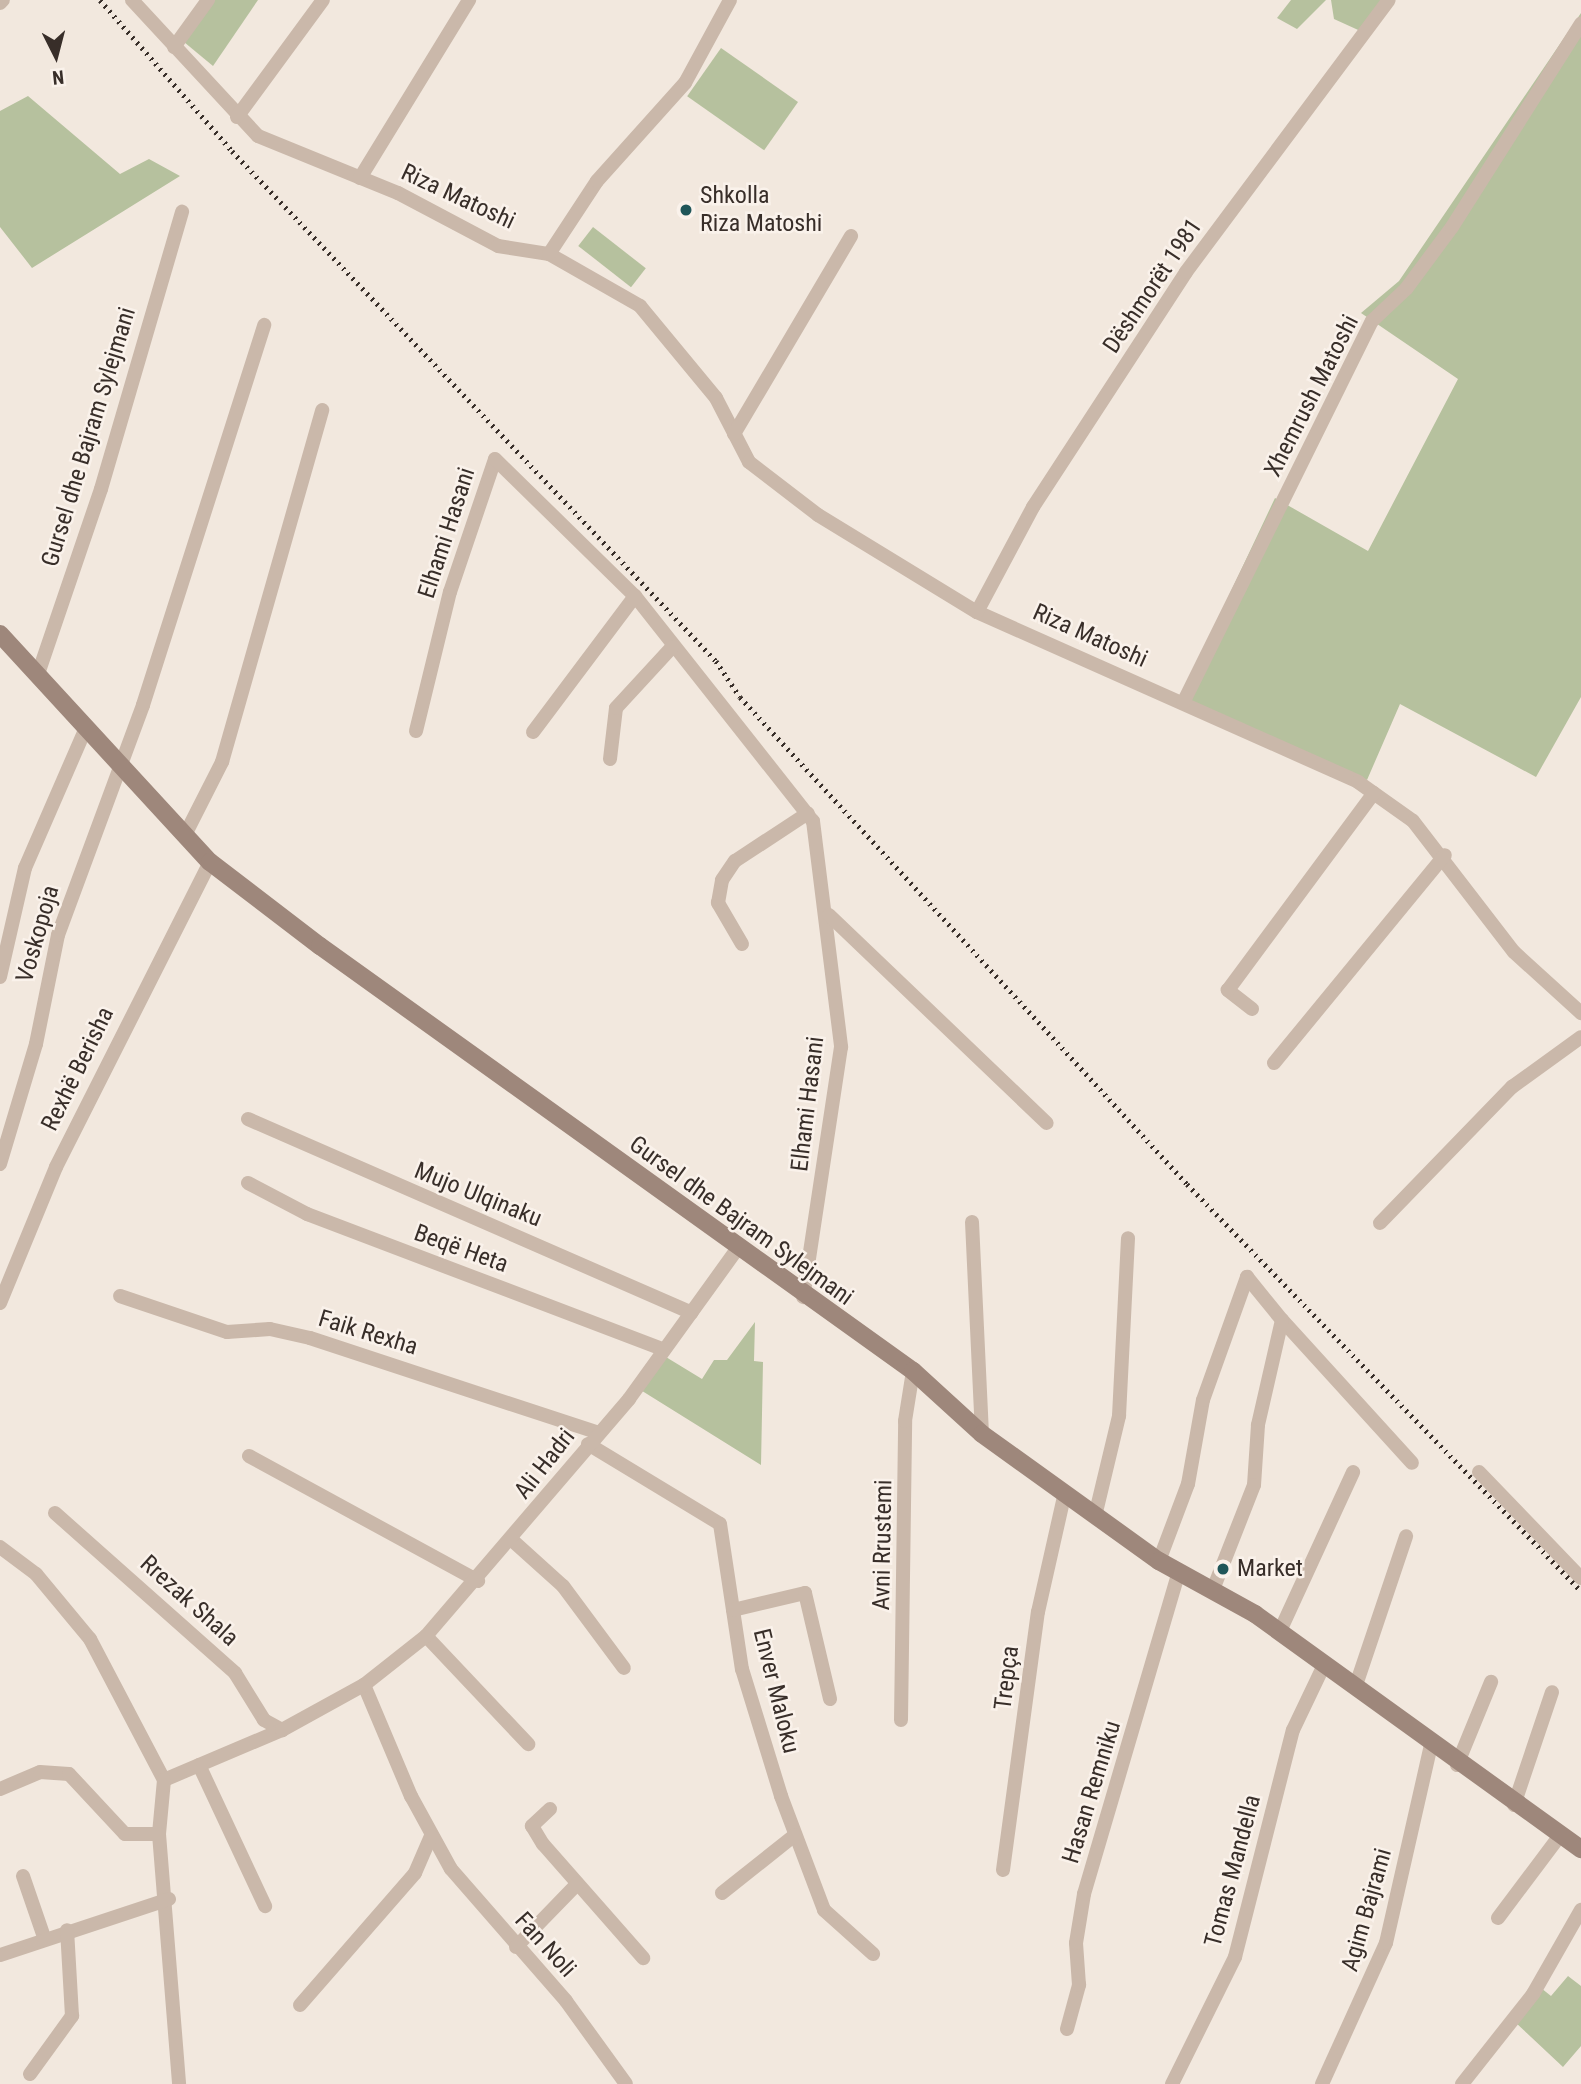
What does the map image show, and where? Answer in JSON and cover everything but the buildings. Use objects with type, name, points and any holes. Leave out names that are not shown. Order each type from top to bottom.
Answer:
[{"type":"street","name":"Riza Matoshi","points":[[132,0],[237,117],[258,136],[360,178],[498,246],[549,254],[640,306],[694,368],[749,462],[818,516],[977,612],[1183,703],[1374,793],[1445,855],[1514,952],[1581,1013]]},
{"type":"street","points":[[174,47],[208,0]]},
{"type":"street","points":[[237,117],[323,0]]},
{"type":"street","points":[[360,178],[469,0]]},
{"type":"street","points":[[549,254],[597,181],[685,83],[730,0]]},
{"type":"street","name":"Dëshmorët 1981","points":[[977,612],[1033,507],[1186,272],[1388,0]]},
{"type":"street","name":"Xhemrush Matoshi","points":[[1183,703],[1372,321],[1406,289],[1452,227],[1581,24]]},
{"type":"street","name":"Gursel dhe Bajram Sylejmani","points":[[38,674],[101,489],[182,212]]},
{"type":"street","points":[[734,434],[851,236]]},
{"type":"street","points":[[119,760],[164,641],[264,325]]},
{"type":"street","points":[[186,833],[222,762],[323,410]]},
{"type":"street","name":"Elhami Hasani","points":[[416,731],[450,592],[495,459],[635,596],[672,647],[808,813],[829,915],[841,1047],[803,1297]]},
{"type":"street","points":[[533,732],[635,596]]},
{"type":"street","name":"Gursel dhe Bajram Sylejmani","points":[[2,641],[38,674],[119,760],[210,862],[803,1297],[913,1371],[982,1434],[1096,1513],[1159,1561],[1214,1587],[1280,1631],[1432,1741],[1457,1765],[1581,1849]]},
{"type":"street","points":[[610,759],[617,708],[672,647]]},
{"type":"street","points":[[0,977],[25,868],[86,728]]},
{"type":"street","name":"Voskopoja","points":[[0,1164],[36,1044],[58,935],[119,760]]},
{"type":"street","points":[[1252,1009],[1228,990],[1374,793]]},
{"type":"street","points":[[742,944],[718,903],[722,880],[735,861],[808,813]]},
{"type":"street","points":[[1274,1063],[1445,855]]},
{"type":"street","name":"Rexhë Berisha","points":[[0,1304],[55,1167],[210,862]]},
{"type":"street","points":[[829,915],[1047,1123]]},
{"type":"street","points":[[1380,1223],[1512,1087],[1581,1037]]},
{"type":"street","name":"Mujo Ulqinaku","points":[[248,1119],[691,1313]]},
{"type":"street","name":"Beqë Heta","points":[[248,1183],[318,1219],[662,1349]]},
{"type":"street","points":[[972,1223],[982,1434]]},
{"type":"street","points":[[1096,1513],[1119,1416],[1131,1291],[1128,1238]]},
{"type":"street","name":"Ali Hadri","points":[[164,1780],[282,1730],[364,1685],[426,1636],[513,1541],[599,1433],[737,1249]]},
{"type":"street","points":[[1159,1561],[1188,1484],[1203,1400],[1247,1277],[1282,1320],[1412,1463]]},
{"type":"street","name":"Faik Rexha","points":[[120,1296],[227,1332],[270,1329],[337,1346],[599,1433]]},
{"type":"street","points":[[1214,1587],[1254,1485],[1258,1425],[1282,1320]]},
{"type":"street","name":"Avni Rrustemi","points":[[901,1720],[905,1421],[913,1371]]},
{"type":"street","name":"Enver Maloku","points":[[588,1444],[720,1524],[742,1669],[795,1835],[824,1910],[873,1954]]},
{"type":"street","points":[[249,1456],[478,1580]]},
{"type":"street","points":[[1280,1631],[1353,1472]]},
{"type":"street","points":[[1479,1472],[1581,1578]]},
{"type":"street","name":"Trepça","points":[[1003,1870],[1038,1612],[1065,1492]]},
{"type":"street","name":"Rrezak Shala","points":[[55,1513],[235,1672],[264,1720],[282,1730]]},
{"type":"street","points":[[1356,1685],[1402,1562],[1406,1536]]},
{"type":"street","points":[[513,1541],[563,1586],[624,1668]]},
{"type":"street","points":[[0,1547],[36,1574],[90,1639],[164,1780],[159,1834],[169,1899],[179,2084]]},
{"type":"street","name":"Hasan Remniku","points":[[1067,2029],[1079,1985],[1076,1943],[1084,1894],[1179,1571]]},
{"type":"street","points":[[733,1610],[805,1593],[830,1699]]},
{"type":"street","points":[[426,1636],[528,1744]]},
{"type":"street","name":"Tomas Mandella","points":[[1172,2084],[1236,1957],[1293,1730],[1324,1665]]},
{"type":"street","points":[[1457,1765],[1491,1682]]},
{"type":"street","name":"Fan Noli","points":[[364,1685],[431,1836],[516,1947],[566,2001],[626,2084]]},
{"type":"street","points":[[1514,1805],[1552,1692]]},
{"type":"street","name":"Agim Bajrami","points":[[1322,2084],[1386,1943],[1432,1741]]},
{"type":"street","points":[[199,1765],[265,1906]]},
{"type":"street","points":[[0,1789],[40,1772],[62,1772],[125,1833],[159,1834]]},
{"type":"street","points":[[550,1809],[532,1826],[577,1884],[643,1958]]},
{"type":"street","points":[[1498,1918],[1561,1834]]},
{"type":"street","points":[[722,1893],[795,1835]]},
{"type":"street","points":[[300,2005],[415,1873],[431,1836]]},
{"type":"street","points":[[23,1876],[44,1937]]},
{"type":"street","points":[[516,1947],[577,1884]]},
{"type":"street","points":[[0,1955],[44,1937],[169,1899]]},
{"type":"street","points":[[1462,2084],[1533,1994],[1581,1910]]},
{"type":"street","points":[[30,2074],[72,2016],[67,1930]]},
{"type":"green space","points":[[215,0],[258,0],[213,66],[184,42]]},
{"type":"green space","points":[[1291,0],[1326,0],[1297,29],[1277,18]]},
{"type":"green space","points":[[1331,0],[1392,0],[1367,34],[1334,19]]},
{"type":"green space","points":[[1581,13],[1581,697],[1536,777],[1400,704],[1367,780],[1181,697],[1275,498],[1368,551],[1458,379],[1361,313],[1399,281]]},
{"type":"green space","points":[[721,48],[798,102],[764,150],[687,96]]},
{"type":"green space","points":[[28,96],[120,174],[149,159],[180,176],[32,268],[0,227],[0,111]]},
{"type":"green space","points":[[593,227],[646,268],[631,287],[578,246]]},
{"type":"green space","points":[[755,1322],[754,1361],[763,1362],[761,1465],[639,1389],[661,1354],[702,1379],[714,1360],[727,1360]]},
{"type":"green space","points":[[1568,1976],[1581,1986],[1581,2046],[1563,2067],[1515,2022],[1541,1988],[1551,1996]]},
{"type":"railway","points":[[100,0],[232,151],[716,661],[740,697],[1187,1184],[1581,1591]]},
{"type":"place","name":"Shkolla Riza Matoshi","points":[[686,210]]},
{"type":"place","name":"Market","points":[[1223,1569]]}]
